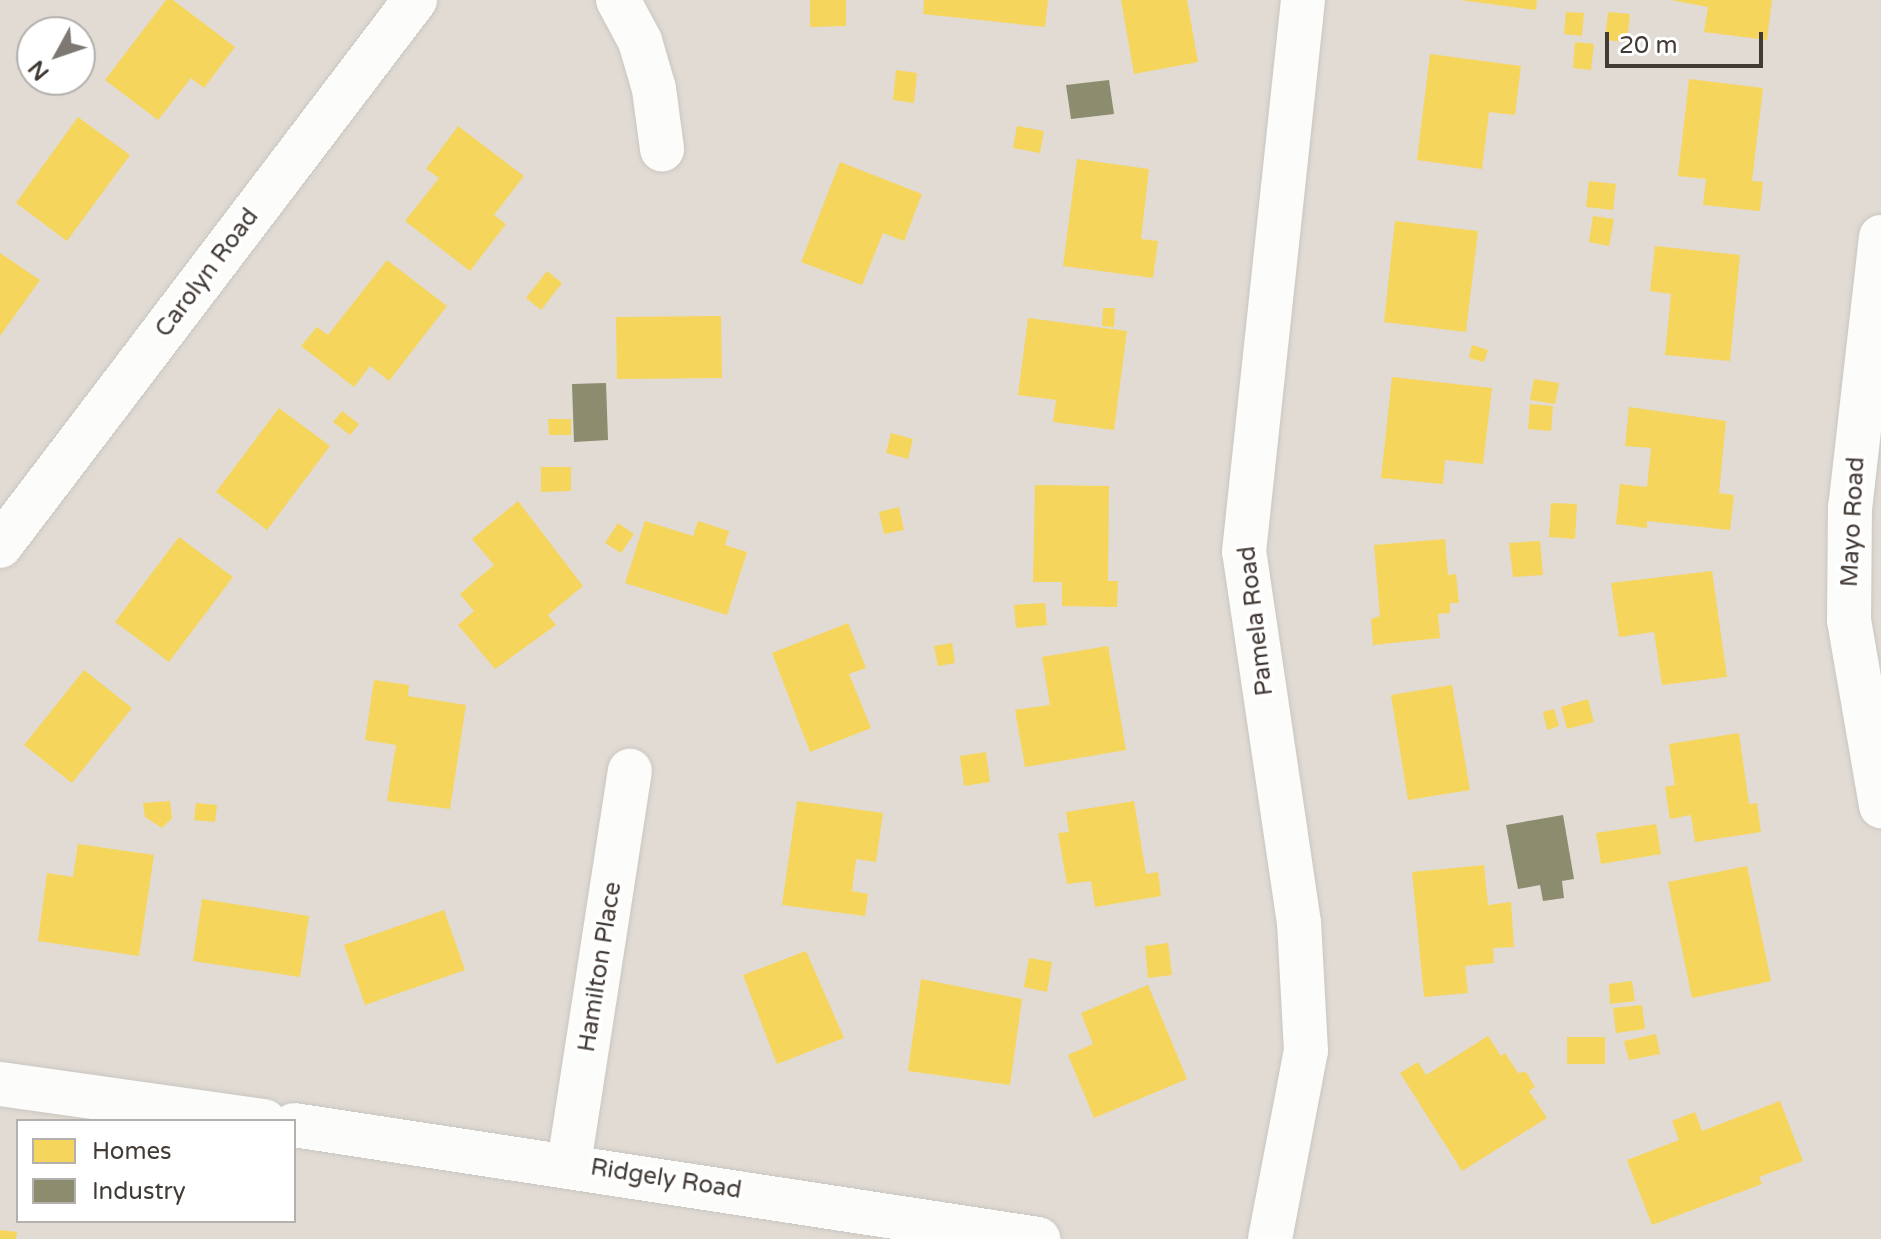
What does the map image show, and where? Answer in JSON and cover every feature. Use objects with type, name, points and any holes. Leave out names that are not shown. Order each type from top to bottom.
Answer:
[{"type":"street","name":"Carolyn Road","points":[[0,546],[415,0]]},
{"type":"street","points":[[618,0],[640,41],[654,89],[662,149]]},
{"type":"street","name":"Pamela Road","points":[[1270,1239],[1306,1051],[1299,923],[1244,552],[1303,0]]},
{"type":"street","name":"Mayo Road","points":[[1881,237],[1850,507],[1849,578],[1849,620],[1881,806]]},
{"type":"street","name":"Hamilton Place","points":[[569,1164],[630,771]]},
{"type":"street","points":[[0,1084],[250,1119]]},
{"type":"street","name":"Ridgely Road","points":[[296,1125],[569,1164],[1038,1239]]},
{"type":"shaded area","points":[[0,0],[1881,0],[1881,1239],[0,1239]]},
{"type":"building: Homes","points":[[166,0],[173,0],[235,47],[204,88],[191,78],[158,120],[105,80]]},
{"type":"building: Homes","points":[[810,0],[846,0],[846,26],[810,27]]},
{"type":"building: Homes","points":[[924,0],[1048,0],[1045,27],[923,14]]},
{"type":"building: Homes","points":[[1121,0],[1187,0],[1198,62],[1134,74]]},
{"type":"building: Homes","points":[[1460,0],[1537,0],[1536,10]]},
{"type":"building: Homes","points":[[1671,0],[1772,0],[1767,40],[1704,32],[1708,7]]},
{"type":"building: Homes","points":[[1566,12],[1584,13],[1582,36],[1564,34]]},
{"type":"building: Homes","points":[[1608,12],[1630,14],[1627,42],[1605,40]]},
{"type":"building: Homes","points":[[1575,42],[1594,44],[1591,70],[1573,68]]},
{"type":"building: Homes","points":[[1430,54],[1521,66],[1515,115],[1489,112],[1482,169],[1417,160]]},
{"type":"building: Homes","points":[[896,70],[917,73],[914,103],[893,100]]},
{"type":"building: Homes","points":[[1689,79],[1763,88],[1752,181],[1763,182],[1760,211],[1703,205],[1706,179],[1678,176]]},
{"type":"building: Homes","points":[[78,117],[130,155],[67,241],[16,203]]},
{"type":"building: Homes","points":[[458,126],[524,176],[494,215],[506,224],[470,271],[405,221],[439,178],[426,169]]},
{"type":"building: Homes","points":[[1017,126],[1044,131],[1040,153],[1013,148]]},
{"type":"building: Homes","points":[[1077,159],[1149,169],[1141,239],[1158,241],[1153,278],[1063,266]]},
{"type":"building: Homes","points":[[840,162],[922,194],[904,241],[883,233],[862,285],[801,262]]},
{"type":"building: Homes","points":[[1589,181],[1616,184],[1613,210],[1586,207]]},
{"type":"building: Homes","points":[[1593,216],[1614,219],[1609,246],[1589,242]]},
{"type":"building: Homes","points":[[1395,221],[1478,231],[1466,332],[1384,322]]},
{"type":"building: Homes","points":[[1655,246],[1740,255],[1730,361],[1665,355],[1671,294],[1650,291]]},
{"type":"building: Homes","points":[[0,253],[40,280],[0,336]]},
{"type":"building: Homes","points":[[387,260],[447,306],[389,381],[370,366],[354,387],[301,346],[317,327],[328,335]]},
{"type":"building: Homes","points":[[547,271],[562,283],[541,310],[526,298]]},
{"type":"building: Homes","points":[[1103,308],[1115,308],[1114,327],[1102,326]]},
{"type":"building: Homes","points":[[721,316],[722,378],[617,379],[616,317]]},
{"type":"building: Homes","points":[[1028,318],[1127,331],[1114,430],[1053,422],[1056,400],[1018,395]]},
{"type":"building: Homes","points":[[1472,345],[1488,350],[1484,362],[1469,358]]},
{"type":"building: Homes","points":[[1392,377],[1492,388],[1483,464],[1445,460],[1443,484],[1381,478]]},
{"type":"building: Homes","points":[[1534,379],[1559,383],[1555,404],[1530,400]]},
{"type":"building: Homes","points":[[1530,404],[1553,406],[1551,431],[1528,429]]},
{"type":"building: Homes","points":[[1629,407],[1726,421],[1719,493],[1734,495],[1730,530],[1647,521],[1647,528],[1616,524],[1620,484],[1647,487],[1651,448],[1625,446]]},
{"type":"building: Homes","points":[[279,408],[330,446],[267,530],[216,492]]},
{"type":"building: Homes","points":[[342,411],[359,424],[350,435],[333,422]]},
{"type":"building: Homes","points":[[548,419],[571,419],[571,435],[549,435]]},
{"type":"building: Homes","points":[[891,433],[913,439],[908,459],[886,453]]},
{"type":"building: Homes","points":[[541,467],[571,467],[571,491],[541,492]]},
{"type":"building: Homes","points":[[1035,485],[1109,486],[1108,581],[1118,581],[1117,607],[1062,606],[1062,582],[1033,582]]},
{"type":"building: Homes","points":[[518,501],[583,586],[548,615],[556,625],[495,669],[458,625],[474,611],[460,594],[494,565],[472,539]]},
{"type":"building: Homes","points":[[1551,503],[1577,504],[1575,539],[1549,537]]},
{"type":"building: Homes","points":[[899,507],[904,530],[884,534],[879,512]]},
{"type":"building: Homes","points":[[645,521],[693,536],[698,521],[729,531],[725,545],[747,552],[727,615],[625,583]]},
{"type":"building: Homes","points":[[618,523],[634,534],[621,553],[605,543]]},
{"type":"building: Homes","points":[[179,537],[233,577],[169,662],[115,622]]},
{"type":"building: Homes","points":[[1445,539],[1448,575],[1456,574],[1459,603],[1450,603],[1450,613],[1438,614],[1440,638],[1373,645],[1371,619],[1380,616],[1374,545]]},
{"type":"building: Homes","points":[[1540,541],[1543,575],[1513,577],[1509,543]]},
{"type":"building: Homes","points":[[1712,571],[1727,677],[1662,685],[1654,632],[1619,637],[1611,583]]},
{"type":"building: Homes","points":[[1045,603],[1047,625],[1016,628],[1014,605]]},
{"type":"building: Homes","points":[[848,623],[866,668],[849,674],[871,728],[810,752],[772,653]]},
{"type":"building: Homes","points":[[952,643],[955,663],[938,666],[934,646]]},
{"type":"building: Homes","points":[[1108,646],[1126,750],[1025,767],[1015,710],[1050,705],[1042,657]]},
{"type":"building: Homes","points":[[84,670],[132,708],[72,783],[24,745]]},
{"type":"building: Homes","points":[[374,680],[409,685],[408,696],[466,705],[450,809],[387,801],[396,745],[365,740]]},
{"type":"building: Homes","points":[[1452,685],[1470,790],[1408,800],[1391,695]]},
{"type":"building: Homes","points":[[1588,699],[1594,722],[1567,729],[1561,707]]},
{"type":"building: Homes","points":[[1554,709],[1559,726],[1547,730],[1543,712]]},
{"type":"building: Homes","points":[[1739,733],[1749,804],[1757,803],[1761,832],[1695,842],[1691,815],[1670,819],[1665,787],[1675,785],[1669,744]]},
{"type":"building: Homes","points":[[986,752],[990,782],[964,786],[960,756]]},
{"type":"building: Homes","points":[[170,801],[172,818],[162,828],[145,817],[143,803]]},
{"type":"building: Homes","points":[[797,801],[883,813],[876,862],[856,859],[852,891],[868,894],[865,916],[782,905]]},
{"type":"building: Homes","points":[[1134,801],[1146,874],[1158,872],[1161,896],[1095,907],[1091,881],[1067,884],[1058,833],[1069,832],[1066,812]]},
{"type":"building: Homes","points":[[196,803],[217,805],[215,822],[194,820]]},
{"type":"building: Homes","points":[[1656,824],[1661,854],[1601,864],[1596,833]]},
{"type":"building: Homes","points":[[78,844],[154,855],[139,956],[38,941],[47,873],[73,877]]},
{"type":"building: Homes","points":[[1484,865],[1488,905],[1511,902],[1514,947],[1493,948],[1494,963],[1465,966],[1468,993],[1424,997],[1412,872]]},
{"type":"building: Homes","points":[[1747,866],[1771,981],[1692,998],[1668,882]]},
{"type":"building: Homes","points":[[202,899],[309,916],[300,977],[193,961]]},
{"type":"building: Homes","points":[[444,910],[465,970],[365,1005],[344,945]]},
{"type":"building: Homes","points":[[1168,943],[1172,975],[1148,978],[1145,946]]},
{"type":"building: Homes","points":[[806,951],[844,1038],[777,1064],[743,975]]},
{"type":"building: Homes","points":[[1029,958],[1052,962],[1047,992],[1024,987]]},
{"type":"building: Homes","points":[[921,979],[1022,999],[1010,1085],[908,1071]]},
{"type":"building: Homes","points":[[1632,981],[1635,1001],[1610,1004],[1609,984]]},
{"type":"building: Homes","points":[[1148,985],[1187,1079],[1094,1118],[1068,1055],[1093,1044],[1081,1013]]},
{"type":"building: Homes","points":[[1642,1005],[1645,1029],[1616,1033],[1613,1008]]},
{"type":"building: Homes","points":[[1656,1034],[1660,1054],[1629,1060],[1624,1041]]},
{"type":"building: Homes","points":[[1488,1036],[1501,1056],[1505,1053],[1518,1073],[1526,1072],[1535,1087],[1529,1091],[1547,1118],[1462,1171],[1400,1073],[1418,1062],[1426,1075]]},
{"type":"building: Homes","points":[[1567,1037],[1605,1037],[1605,1064],[1567,1064]]},
{"type":"building: Homes","points":[[1780,1101],[1803,1161],[1759,1177],[1762,1184],[1652,1225],[1627,1160],[1679,1140],[1672,1121],[1695,1112],[1702,1131]]},
{"type":"building: Homes","points":[[0,1230],[17,1232],[16,1239],[0,1239]]},
{"type":"building: Industry","points":[[1109,80],[1114,114],[1071,119],[1066,85]]},
{"type":"building: Industry","points":[[606,383],[608,440],[574,442],[572,384]]},
{"type":"building: Industry","points":[[1563,815],[1574,879],[1562,881],[1564,898],[1543,901],[1540,885],[1518,889],[1506,825]]}]
